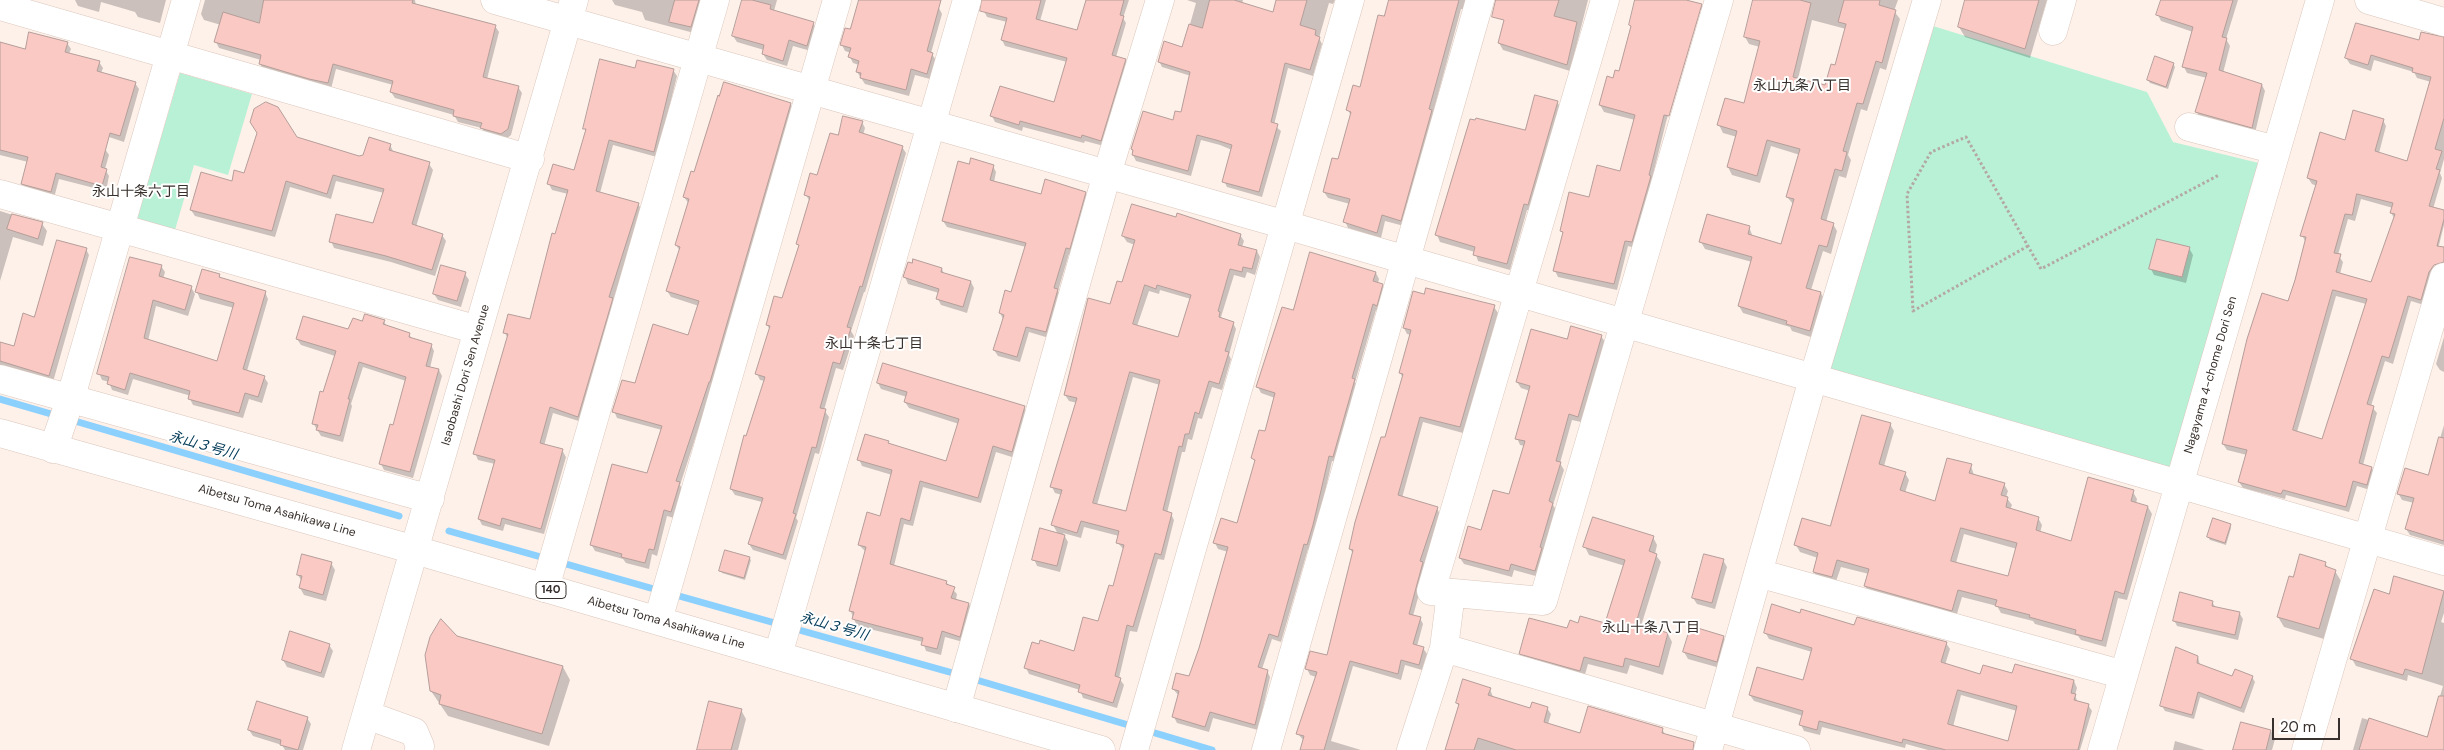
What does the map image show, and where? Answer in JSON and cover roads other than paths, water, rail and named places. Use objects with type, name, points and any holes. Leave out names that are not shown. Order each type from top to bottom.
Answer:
[{"type":"street","points":[[56,441],[69,404],[186,0]]},
{"type":"street","points":[[495,0],[571,10],[698,57],[812,87],[1107,174],[1406,258],[1813,379],[2444,561]]},
{"type":"street","points":[[550,571],[715,0]]},
{"type":"street","points":[[664,602],[838,0]]},
{"type":"street","points":[[785,634],[967,0]]},
{"type":"street","points":[[961,690],[1107,174],[1160,0]]},
{"type":"street","points":[[1138,738],[1350,0]]},
{"type":"street","points":[[1266,750],[1480,0]]},
{"type":"street","points":[[1606,0],[1431,591],[1543,601],[1719,0]]},
{"type":"street","points":[[1712,738],[1813,379],[1926,0]]},
{"type":"street","points":[[2053,31],[2062,0]]},
{"type":"street","name":"Nagayama 4-chome Dori Sen","points":[[2102,750],[2320,0]]},
{"type":"street","points":[[2369,0],[2444,22]]},
{"type":"street","points":[[0,6],[530,159]]},
{"type":"street","name":"Isaobashi Dori Sen Avenue","points":[[356,750],[478,330],[530,159],[571,10]]},
{"type":"street","points":[[2189,127],[2276,150]]},
{"type":"street","points":[[0,194],[478,330]]},
{"type":"street","points":[[2306,750],[2366,538],[2444,277]]},
{"type":"street","points":[[0,379],[69,404],[430,499]]},
{"type":"street","name":"Aibetsu Toma Asahikawa Line","points":[[0,433],[56,441],[415,550],[550,571],[785,634],[961,690],[1101,750]]},
{"type":"street","points":[[1758,573],[2124,675]]},
{"type":"street","points":[[1411,750],[1444,648],[1451,593]]},
{"type":"street","points":[[1444,648],[1712,738],[1796,750]]},
{"type":"street","points":[[367,715],[414,732],[420,746],[419,750]]},
{"type":"waterway","name":"永山３号川","points":[[0,399],[58,416]]},
{"type":"waterway","name":"永山３号川","points":[[68,419],[399,516]]},
{"type":"waterway","name":"永山３号川","points":[[449,531],[548,559]]},
{"type":"waterway","name":"永山３号川","points":[[559,562],[661,591]]},
{"type":"waterway","name":"永山３号川","points":[[672,594],[782,625]]},
{"type":"waterway","name":"永山３号川","points":[[792,628],[960,675]]},
{"type":"waterway","name":"永山３号川","points":[[970,678],[1135,727]]},
{"type":"waterway","name":"永山３号川","points":[[1145,730],[1212,750]]},
{"type":"district","name":"永山九条八丁目","points":[[1802,86]]},
{"type":"district","name":"永山十条六丁目","points":[[141,192]]},
{"type":"district","name":"永山十条七丁目","points":[[874,344]]},
{"type":"district","name":"永山十条八丁目","points":[[1651,628]]}]
